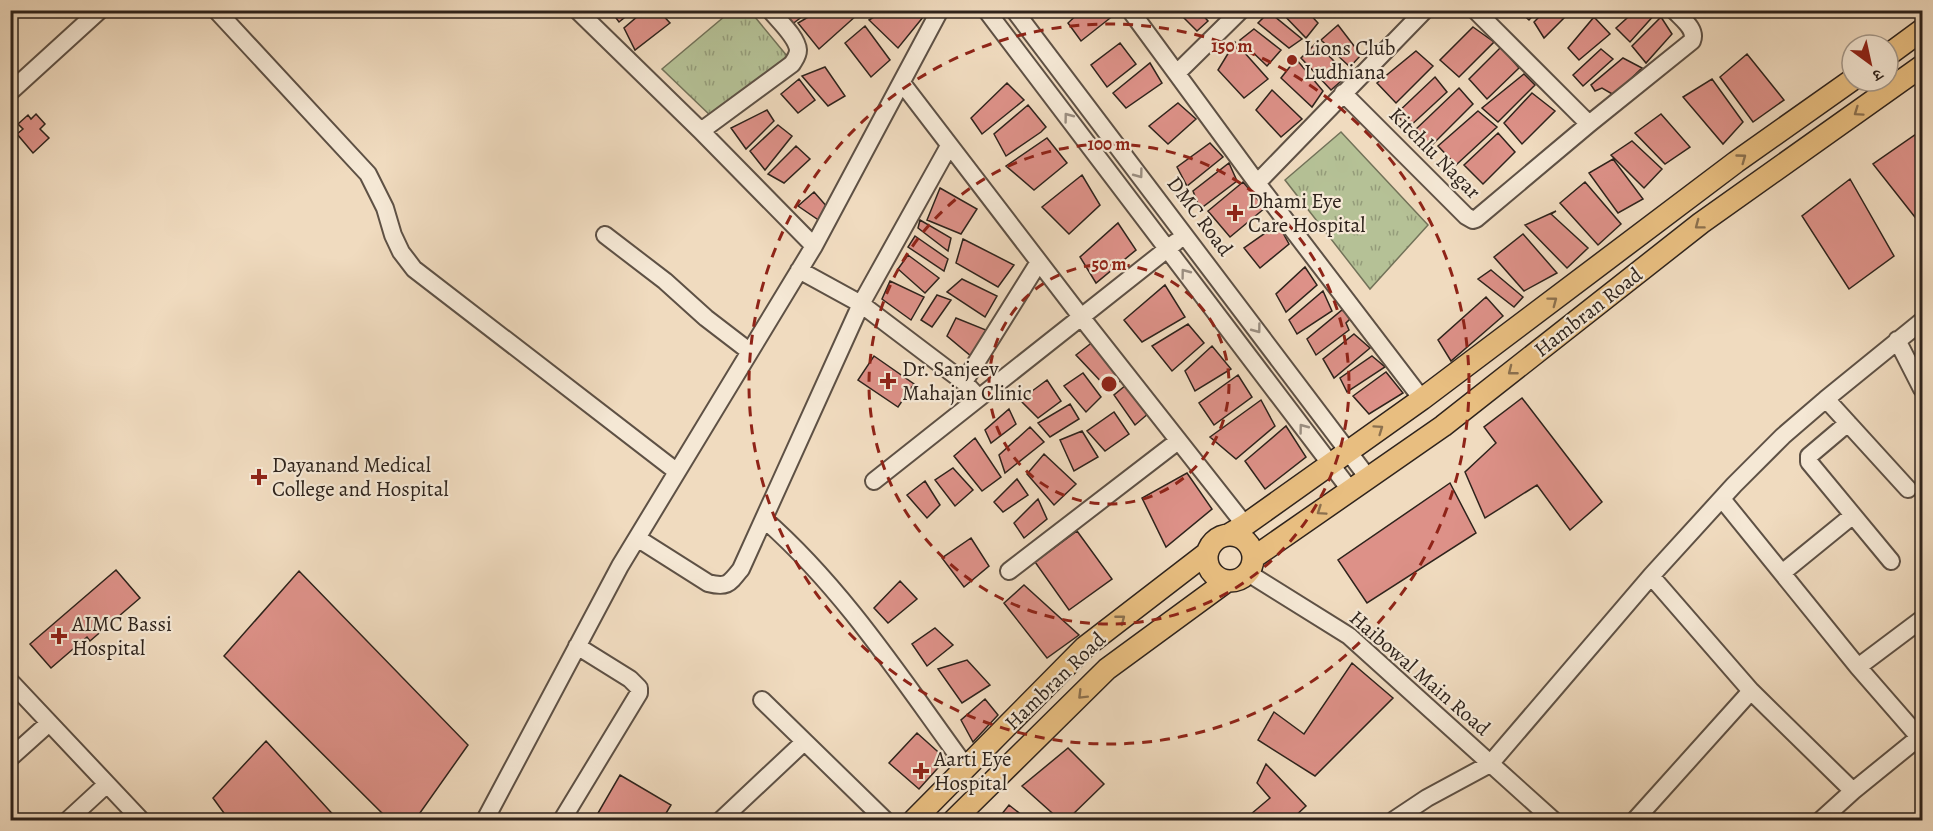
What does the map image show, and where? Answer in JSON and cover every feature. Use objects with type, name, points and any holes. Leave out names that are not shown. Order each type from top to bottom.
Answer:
[{"type":"main road","points":[[1900,46],[1923,30]]},
{"type":"main road","name":"Hambran Road","points":[[1250,566],[1443,426],[1701,223],[1923,66]]},
{"type":"main road","name":"Hambran Road","points":[[1237,530],[1422,399],[1736,162],[1840,88]]},
{"type":"main road","points":[[1237,530],[1252,551],[1250,566],[1235,581],[1227,581],[1213,574],[1209,568],[1207,553],[1215,540],[1237,530]]},
{"type":"main road","name":"Hambran Road","points":[[914,820],[1085,647],[1207,553]]},
{"type":"main road","name":"Hambran Road","points":[[961,818],[1107,669],[1227,581]]},
{"type":"street","points":[[10,92],[100,10]]},
{"type":"street","points":[[216,10],[368,174],[385,208],[401,252],[414,269],[676,471]]},
{"type":"street","points":[[577,10],[814,246]]},
{"type":"street","points":[[701,131],[792,64],[798,55],[798,48],[792,37],[770,10]]},
{"type":"street","points":[[485,820],[637,538],[814,246],[940,10]]},
{"type":"street","points":[[986,10],[1352,491]]},
{"type":"street","name":"DMC Road","points":[[1014,10],[1370,479]]},
{"type":"street","points":[[1130,10],[1257,183],[1422,399]]},
{"type":"street","points":[[1177,73],[1241,10]]},
{"type":"street","points":[[1257,183],[1425,10]]},
{"type":"street","points":[[1475,10],[1589,124]]},
{"type":"street","name":"Kitchlu Nagar","points":[[1343,93],[1466,216],[1473,220],[1692,41],[1694,34],[1692,29],[1674,10]]},
{"type":"street","points":[[902,84],[1178,441],[1237,530]]},
{"type":"street","points":[[637,538],[700,580],[719,586],[727,585],[741,569],[861,304],[949,146]]},
{"type":"street","points":[[874,481],[1186,234]]},
{"type":"street","points":[[605,235],[665,280],[706,318],[749,351]]},
{"type":"street","points":[[964,382],[1039,262]]},
{"type":"street","points":[[799,270],[861,304],[964,382],[979,398]]},
{"type":"street","points":[[1394,820],[1427,798],[1490,764],[1651,576],[1783,436],[1897,340],[1923,321]]},
{"type":"street","points":[[1897,340],[1923,389]]},
{"type":"street","points":[[1826,399],[1908,489]]},
{"type":"street","points":[[1848,423],[1809,456],[1809,462],[1891,561]]},
{"type":"street","points":[[1009,571],[1178,441]]},
{"type":"street","points":[[1722,500],[1920,741],[1853,791],[1821,820]]},
{"type":"street","points":[[1782,573],[1852,516]]},
{"type":"street","points":[[764,519],[794,546],[834,591],[966,767]]},
{"type":"street","name":"Haibowal Main Road","points":[[1250,566],[1349,636],[1553,820]]},
{"type":"street","points":[[1651,576],[1751,691],[1853,791]]},
{"type":"street","points":[[1858,667],[1923,619]]},
{"type":"street","points":[[562,820],[639,693],[639,688],[630,679],[577,646]]},
{"type":"street","points":[[10,681],[141,820]]},
{"type":"street","points":[[1635,820],[1751,691]]},
{"type":"street","points":[[762,700],[885,820]]},
{"type":"street","points":[[10,759],[49,723]]},
{"type":"street","points":[[722,820],[804,742]]},
{"type":"street","points":[[68,820],[107,784]]},
{"type":"green space","points":[[731,11],[750,11],[787,56],[713,118],[662,69]]},
{"type":"green space","points":[[1341,132],[1428,225],[1370,289],[1285,180]]},
{"type":"building","points":[[610,10],[634,10],[619,22]]},
{"type":"building","points":[[645,10],[658,10],[670,23],[635,50],[624,28]]},
{"type":"building","points":[[781,10],[811,10],[791,25]]},
{"type":"building","points":[[820,10],[853,10],[857,15],[819,49],[798,23]]},
{"type":"building","points":[[885,10],[928,11],[898,48],[869,20]]},
{"type":"building","points":[[1082,10],[1110,10],[1114,15],[1081,41],[1068,23]]},
{"type":"building","points":[[1176,10],[1198,10],[1208,21],[1197,31]]},
{"type":"building","points":[[1279,10],[1306,10],[1318,23],[1306,38]]},
{"type":"building","points":[[1518,10],[1538,10],[1529,20]]},
{"type":"building","points":[[1546,10],[1572,10],[1544,38],[1534,22]]},
{"type":"building","points":[[1636,10],[1655,10],[1656,13],[1630,42],[1616,28]]},
{"type":"building","points":[[1269,12],[1302,39],[1289,48],[1258,23]]},
{"type":"building","points":[[1594,17],[1610,34],[1579,60],[1568,48]]},
{"type":"building","points":[[1661,17],[1672,34],[1646,63],[1632,46]]},
{"type":"building","points":[[1338,25],[1361,55],[1350,67],[1321,40]]},
{"type":"building","points":[[865,26],[890,60],[871,77],[845,43]]},
{"type":"building","points":[[1473,27],[1494,42],[1459,77],[1440,60]]},
{"type":"building","points":[[1254,29],[1281,50],[1267,66],[1240,40]]},
{"type":"building","points":[[1235,42],[1268,79],[1244,98],[1218,70]]},
{"type":"building","points":[[1120,43],[1136,64],[1107,87],[1091,65]]},
{"type":"building","points":[[1316,43],[1348,75],[1331,90],[1301,58]]},
{"type":"building","points":[[1501,47],[1519,68],[1487,99],[1469,79]]},
{"type":"building","points":[[1601,49],[1613,59],[1583,86],[1573,75]]},
{"type":"building","points":[[1416,51],[1433,66],[1396,103],[1377,83]]},
{"type":"building","points":[[1747,54],[1784,100],[1753,122],[1720,77]]},
{"type":"building","points":[[1623,58],[1642,68],[1614,95],[1602,88],[1595,91],[1591,85]]},
{"type":"building","points":[[1296,59],[1323,91],[1312,107],[1281,78]]},
{"type":"building","points":[[1150,63],[1162,83],[1126,108],[1113,93]]},
{"type":"building","points":[[825,67],[845,96],[828,106],[802,76]]},
{"type":"building","points":[[1524,74],[1535,85],[1498,122],[1482,108]]},
{"type":"building","points":[[1435,77],[1447,92],[1408,128],[1396,114]]},
{"type":"building","points":[[799,79],[815,100],[798,113],[781,94]]},
{"type":"building","points":[[1712,79],[1743,122],[1723,144],[1683,97]]},
{"type":"building","points":[[1007,83],[1024,100],[982,134],[971,118]]},
{"type":"building","points":[[1459,88],[1473,104],[1429,148],[1414,131]]},
{"type":"building","points":[[1272,90],[1302,119],[1281,137],[1256,110]]},
{"type":"building","points":[[1532,93],[1555,111],[1522,144],[1504,123]]},
{"type":"building","points":[[1178,103],[1196,119],[1168,144],[1149,126]]},
{"type":"building","points":[[1028,105],[1046,127],[1006,156],[994,134]]},
{"type":"building","points":[[767,110],[774,121],[746,149],[731,128]]},
{"type":"building","points":[[1478,111],[1497,127],[1456,165],[1438,146]]},
{"type":"building","points":[[36,114],[45,124],[40,129],[49,138],[33,153],[17,134],[23,129],[18,124],[28,115],[31,119]]},
{"type":"building","points":[[1661,114],[1690,147],[1665,164],[1635,133]]},
{"type":"building","points":[[778,125],[792,136],[765,170],[750,151]]},
{"type":"building","points":[[1922,130],[1922,226],[1873,164]]},
{"type":"building","points":[[1498,133],[1515,152],[1483,184],[1464,165]]},
{"type":"building","points":[[1047,138],[1067,163],[1034,190],[1006,166]]},
{"type":"building","points":[[1632,141],[1662,169],[1644,188],[1611,155]]},
{"type":"building","points":[[1210,143],[1223,157],[1187,186],[1177,167]]},
{"type":"building","points":[[796,146],[810,159],[784,183],[768,174]]},
{"type":"building","points":[[1613,159],[1643,199],[1618,213],[1589,173]]},
{"type":"building","points":[[1229,163],[1237,181],[1200,209],[1193,191]]},
{"type":"building","points":[[1082,175],[1100,205],[1069,234],[1042,207]]},
{"type":"building","points":[[1850,179],[1894,256],[1849,289],[1802,216]]},
{"type":"building","points":[[1243,182],[1265,208],[1230,237],[1208,211]]},
{"type":"building","points":[[1585,182],[1621,224],[1598,245],[1560,203]]},
{"type":"building","points":[[940,188],[977,209],[961,234],[927,220]]},
{"type":"building","points":[[814,192],[829,209],[820,221],[798,206]]},
{"type":"building","points":[[1556,211],[1551,214],[1588,248],[1567,268],[1525,225]]},
{"type":"building","points":[[920,220],[951,238],[948,251],[918,228]]},
{"type":"building","points":[[1118,223],[1136,250],[1096,283],[1080,257]]},
{"type":"building","points":[[1278,224],[1289,244],[1260,268],[1244,248]]},
{"type":"building","points":[[1523,234],[1557,273],[1524,291],[1494,257]]},
{"type":"building","points":[[915,236],[948,259],[944,271],[908,247]]},
{"type":"building","points":[[963,239],[1014,265],[998,287],[956,263]]},
{"type":"building","points":[[908,255],[939,278],[925,293],[898,269]]},
{"type":"building","points":[[1305,267],[1317,285],[1286,312],[1276,294]]},
{"type":"building","points":[[1491,270],[1523,297],[1514,307],[1478,279]]},
{"type":"building","points":[[962,279],[997,296],[985,317],[947,292]]},
{"type":"building","points":[[890,281],[924,297],[911,320],[882,299]]},
{"type":"building","points":[[1165,285],[1185,317],[1142,342],[1124,320]]},
{"type":"building","points":[[1323,291],[1332,311],[1297,334],[1289,320]]},
{"type":"building","points":[[937,295],[951,300],[932,327],[921,320]]},
{"type":"building","points":[[1486,297],[1503,316],[1451,361],[1438,340]]},
{"type":"building","points":[[1342,310],[1353,316],[1346,323],[1349,330],[1316,355],[1307,339]]},
{"type":"building","points":[[956,318],[986,330],[971,356],[947,336]]},
{"type":"building","points":[[1188,324],[1204,343],[1172,371],[1152,346]]},
{"type":"building","points":[[1354,334],[1370,348],[1334,378],[1323,359]]},
{"type":"building","points":[[1094,341],[1123,379],[1108,389],[1076,355]]},
{"type":"building","points":[[1212,346],[1231,369],[1195,391],[1185,371]]},
{"type":"building","points":[[874,356],[914,384],[898,407],[858,380]]},
{"type":"building","points":[[1372,356],[1385,367],[1347,392],[1340,378]]},
{"type":"building","points":[[1386,372],[1403,393],[1369,414],[1353,396]]},
{"type":"building","points":[[1083,373],[1101,397],[1086,412],[1064,386]]},
{"type":"building","points":[[1238,375],[1252,397],[1214,425],[1199,403]]},
{"type":"building","points":[[1047,380],[1061,401],[1038,418],[1020,400]]},
{"type":"building","points":[[1126,385],[1149,413],[1135,425],[1114,395]]},
{"type":"building","points":[[1522,398],[1602,502],[1570,530],[1537,485],[1485,518],[1465,472],[1496,443],[1484,427]]},
{"type":"building","points":[[1261,400],[1275,426],[1236,459],[1210,437]]},
{"type":"building","points":[[1070,404],[1079,419],[1050,437],[1038,423]]},
{"type":"building","points":[[1009,409],[1016,424],[991,443],[985,430]]},
{"type":"building","points":[[1114,412],[1129,434],[1105,451],[1087,431]]},
{"type":"building","points":[[1286,426],[1306,457],[1265,489],[1245,461]]},
{"type":"building","points":[[1030,427],[1044,442],[1005,473],[999,455]]},
{"type":"building","points":[[1082,431],[1098,457],[1074,471],[1060,440]]},
{"type":"building","points":[[975,438],[1001,477],[982,491],[954,456]]},
{"type":"building","points":[[1044,454],[1076,484],[1054,505],[1027,474]]},
{"type":"building","points":[[953,468],[973,490],[955,506],[935,480]]},
{"type":"building","points":[[1187,473],[1212,509],[1166,547],[1142,498]]},
{"type":"building","points":[[1017,479],[1028,495],[1003,512],[994,502]]},
{"type":"building","points":[[925,481],[940,505],[927,518],[907,495]]},
{"type":"building","points":[[1450,483],[1476,533],[1367,603],[1338,560]]},
{"type":"building","points":[[1038,499],[1047,519],[1024,538],[1014,523]]},
{"type":"building","points":[[1077,531],[1112,579],[1069,610],[1035,562]]},
{"type":"building","points":[[971,538],[989,566],[964,587],[942,558]]},
{"type":"building","points":[[116,570],[140,598],[90,641],[87,637],[51,668],[30,644]]},
{"type":"building","points":[[299,571],[468,745],[415,820],[389,820],[224,656]]},
{"type":"building","points":[[900,581],[917,599],[888,623],[874,608]]},
{"type":"building","points":[[1024,585],[1079,635],[1047,658],[1004,603]]},
{"type":"building","points":[[935,628],[953,645],[927,666],[912,644]]},
{"type":"building","points":[[967,660],[990,685],[962,703],[938,669]]},
{"type":"building","points":[[1352,663],[1393,698],[1315,776],[1258,740],[1274,712],[1304,734]]},
{"type":"building","points":[[985,699],[998,715],[973,742],[961,720]]},
{"type":"building","points":[[917,733],[946,759],[919,789],[889,763]]},
{"type":"building","points":[[266,741],[338,820],[229,820],[213,798]]},
{"type":"building","points":[[1068,748],[1104,784],[1067,820],[1060,820],[1022,786]]},
{"type":"building","points":[[1266,764],[1306,806],[1291,820],[1244,820],[1270,798],[1257,783]]},
{"type":"building","points":[[620,775],[671,805],[662,820],[594,820]]},
{"type":"building","points":[[1009,805],[1028,820],[997,820]]},
{"type":"place","name":"Lions Club Ludhiana","points":[[1292,60]]},
{"type":"place","name":"Dhami Eye Care Hospital","points":[[1235,213]]},
{"type":"place","name":"Dr. Sanjeev Mahajan Clinic","points":[[888,381]]},
{"type":"place","name":"Dayanand Medical College and Hospital","points":[[259,477]]},
{"type":"place","name":"AIMC Bassi Hospital","points":[[59,636]]},
{"type":"place","name":"Aarti Eye Hospital","points":[[921,771]]}]
